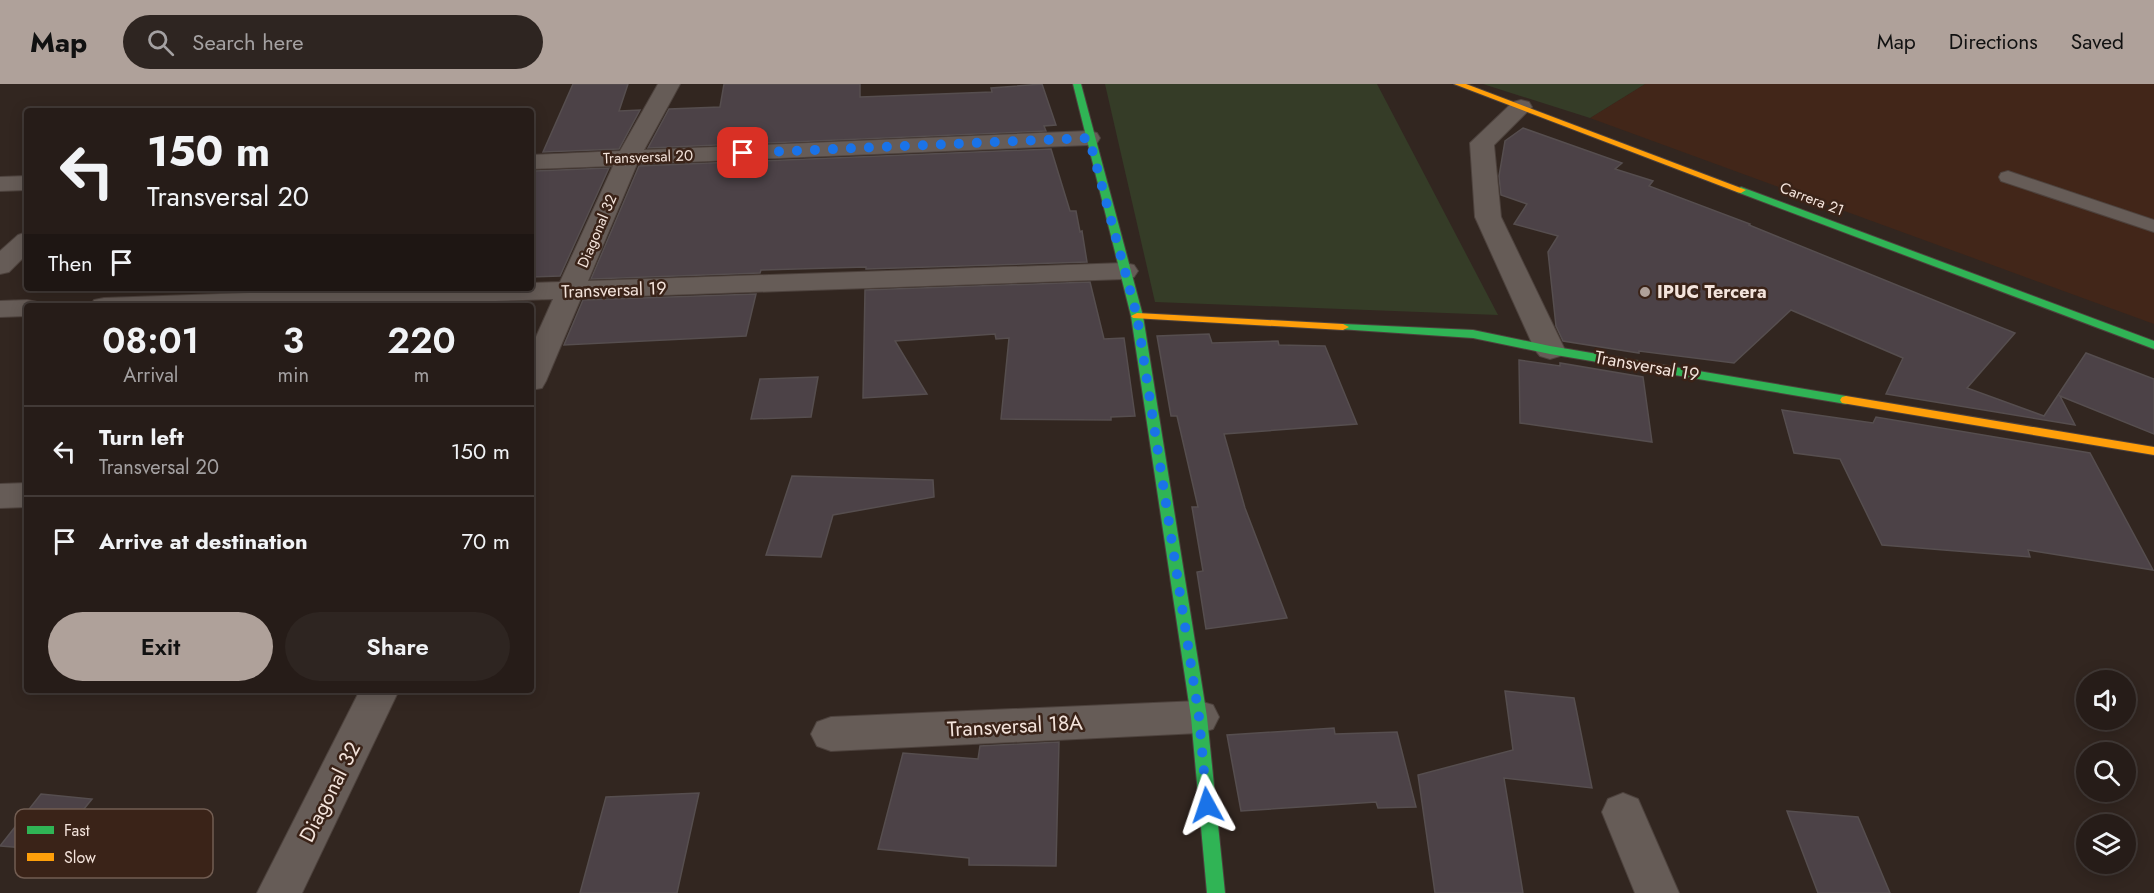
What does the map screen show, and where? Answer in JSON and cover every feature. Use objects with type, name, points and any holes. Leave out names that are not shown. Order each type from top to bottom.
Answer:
[{"type":"street","name":"Diagonal 32","points":[[534,374],[572,292],[628,158],[669,84]]},
{"type":"street","points":[[1077,84],[1089,138],[1137,316],[1199,717],[1216,893]]},
{"type":"street","name":"Carrera 21","points":[[1458,84],[2154,345]]},
{"type":"street","points":[[1521,108],[1482,143],[1488,217],[1550,350]]},
{"type":"street","name":"Transversal 20","points":[[534,162],[1089,138]]},
{"type":"street","points":[[0,184],[24,183]]},
{"type":"street","points":[[0,266],[24,243]]},
{"type":"street","name":"Transversal 19","points":[[204,303],[1125,272]]},
{"type":"street","points":[[0,309],[24,308]]},
{"type":"street","name":"Transversal 19","points":[[1137,316],[1473,334],[1550,350],[2154,452]]},
{"type":"street","points":[[0,496],[24,495]]},
{"type":"street","name":"Diagonal 32","points":[[279,893],[379,693]]},
{"type":"street","name":"Transversal 18A","points":[[831,734],[1199,717]]},
{"type":"street","points":[[1623,812],[1657,893]]},
{"type":"lane","points":[[2008,177],[2154,226]]},
{"type":"shaded area","points":[[1645,84],[2154,84],[2154,324],[1590,118]]},
{"type":"green space","points":[[1105,84],[1377,84],[1498,315],[1155,302]]},
{"type":"green space","points":[[1483,84],[1645,84],[1590,118]]},
{"type":"building","points":[[573,84],[628,84],[619,111],[640,110],[619,149],[543,152]]},
{"type":"building","points":[[724,84],[860,84],[860,97],[992,92],[991,88],[1042,84],[1056,125],[1044,126],[1046,131],[648,148],[669,109],[720,107]]},
{"type":"building","points":[[1523,128],[1622,163],[1615,169],[1653,181],[1649,186],[1750,224],[2015,333],[1967,388],[2044,416],[2086,353],[2154,379],[2154,434],[2060,396],[2075,425],[1886,394],[1903,358],[1791,310],[1734,363],[1639,351],[1639,353],[1563,341],[1556,326],[1548,252],[1558,236],[1514,224],[1527,204],[1501,195],[1499,176],[1505,141]]},
{"type":"building","points":[[1051,149],[1070,211],[1076,211],[1087,262],[761,270],[760,273],[591,279],[639,166]]},
{"type":"building","points":[[609,168],[560,276],[534,277],[535,171]]},
{"type":"building","points":[[1090,282],[1104,339],[1124,338],[1135,416],[1111,417],[1111,420],[1001,419],[1009,338],[996,339],[995,334],[895,341],[927,394],[863,398],[865,290]]},
{"type":"building","points":[[756,294],[746,336],[564,345],[583,300]]},
{"type":"building","points":[[1209,334],[1212,343],[1278,341],[1279,345],[1325,346],[1357,424],[1224,434],[1245,508],[1287,618],[1206,629],[1197,572],[1203,571],[1192,507],[1198,507],[1177,416],[1171,416],[1157,336]]},
{"type":"building","points":[[1519,360],[1560,366],[1560,363],[1643,377],[1652,442],[1520,423]]},
{"type":"building","points":[[818,377],[811,417],[751,419],[760,379]]},
{"type":"building","points":[[1782,410],[1873,423],[1876,417],[2090,453],[2153,570],[2028,550],[2030,557],[1882,545],[1840,459],[1794,453]]},
{"type":"building","points":[[792,476],[933,480],[934,497],[833,515],[821,557],[766,555]]},
{"type":"building","points":[[1505,691],[1574,698],[1592,788],[1504,778],[1523,893],[1435,893],[1418,775],[1513,750]]},
{"type":"building","points":[[1334,728],[1335,734],[1397,732],[1416,807],[1378,808],[1376,802],[1241,811],[1227,735]]},
{"type":"building","points":[[1059,742],[1056,866],[969,865],[969,858],[878,849],[903,753],[978,759],[980,746]]},
{"type":"building","points":[[699,793],[677,893],[580,893],[606,797]]},
{"type":"building","points":[[41,794],[92,799],[84,809],[29,809]]},
{"type":"building","points":[[1787,811],[1858,817],[1890,893],[1818,893]]},
{"type":"building","points":[[15,827],[15,847],[0,846]]},
{"type":"traffic: fast","points":[[1077,84],[1137,316],[1199,717],[1216,893]]},
{"type":"traffic: fast","points":[[1741,190],[2154,345]]},
{"type":"traffic: fast","points":[[1343,327],[1473,334],[1550,350],[1846,400]]},
{"type":"traffic: slow","points":[[1458,84],[1741,190]]},
{"type":"traffic: slow","points":[[1137,316],[1343,327]]},
{"type":"traffic: slow","points":[[1846,400],[2154,451]]},
{"type":"place","name":"IPUC Tercera","points":[[1645,292]]},
{"type":"route","points":[[743,153],[1089,138],[1137,316],[1199,717],[1207,805]]}]
